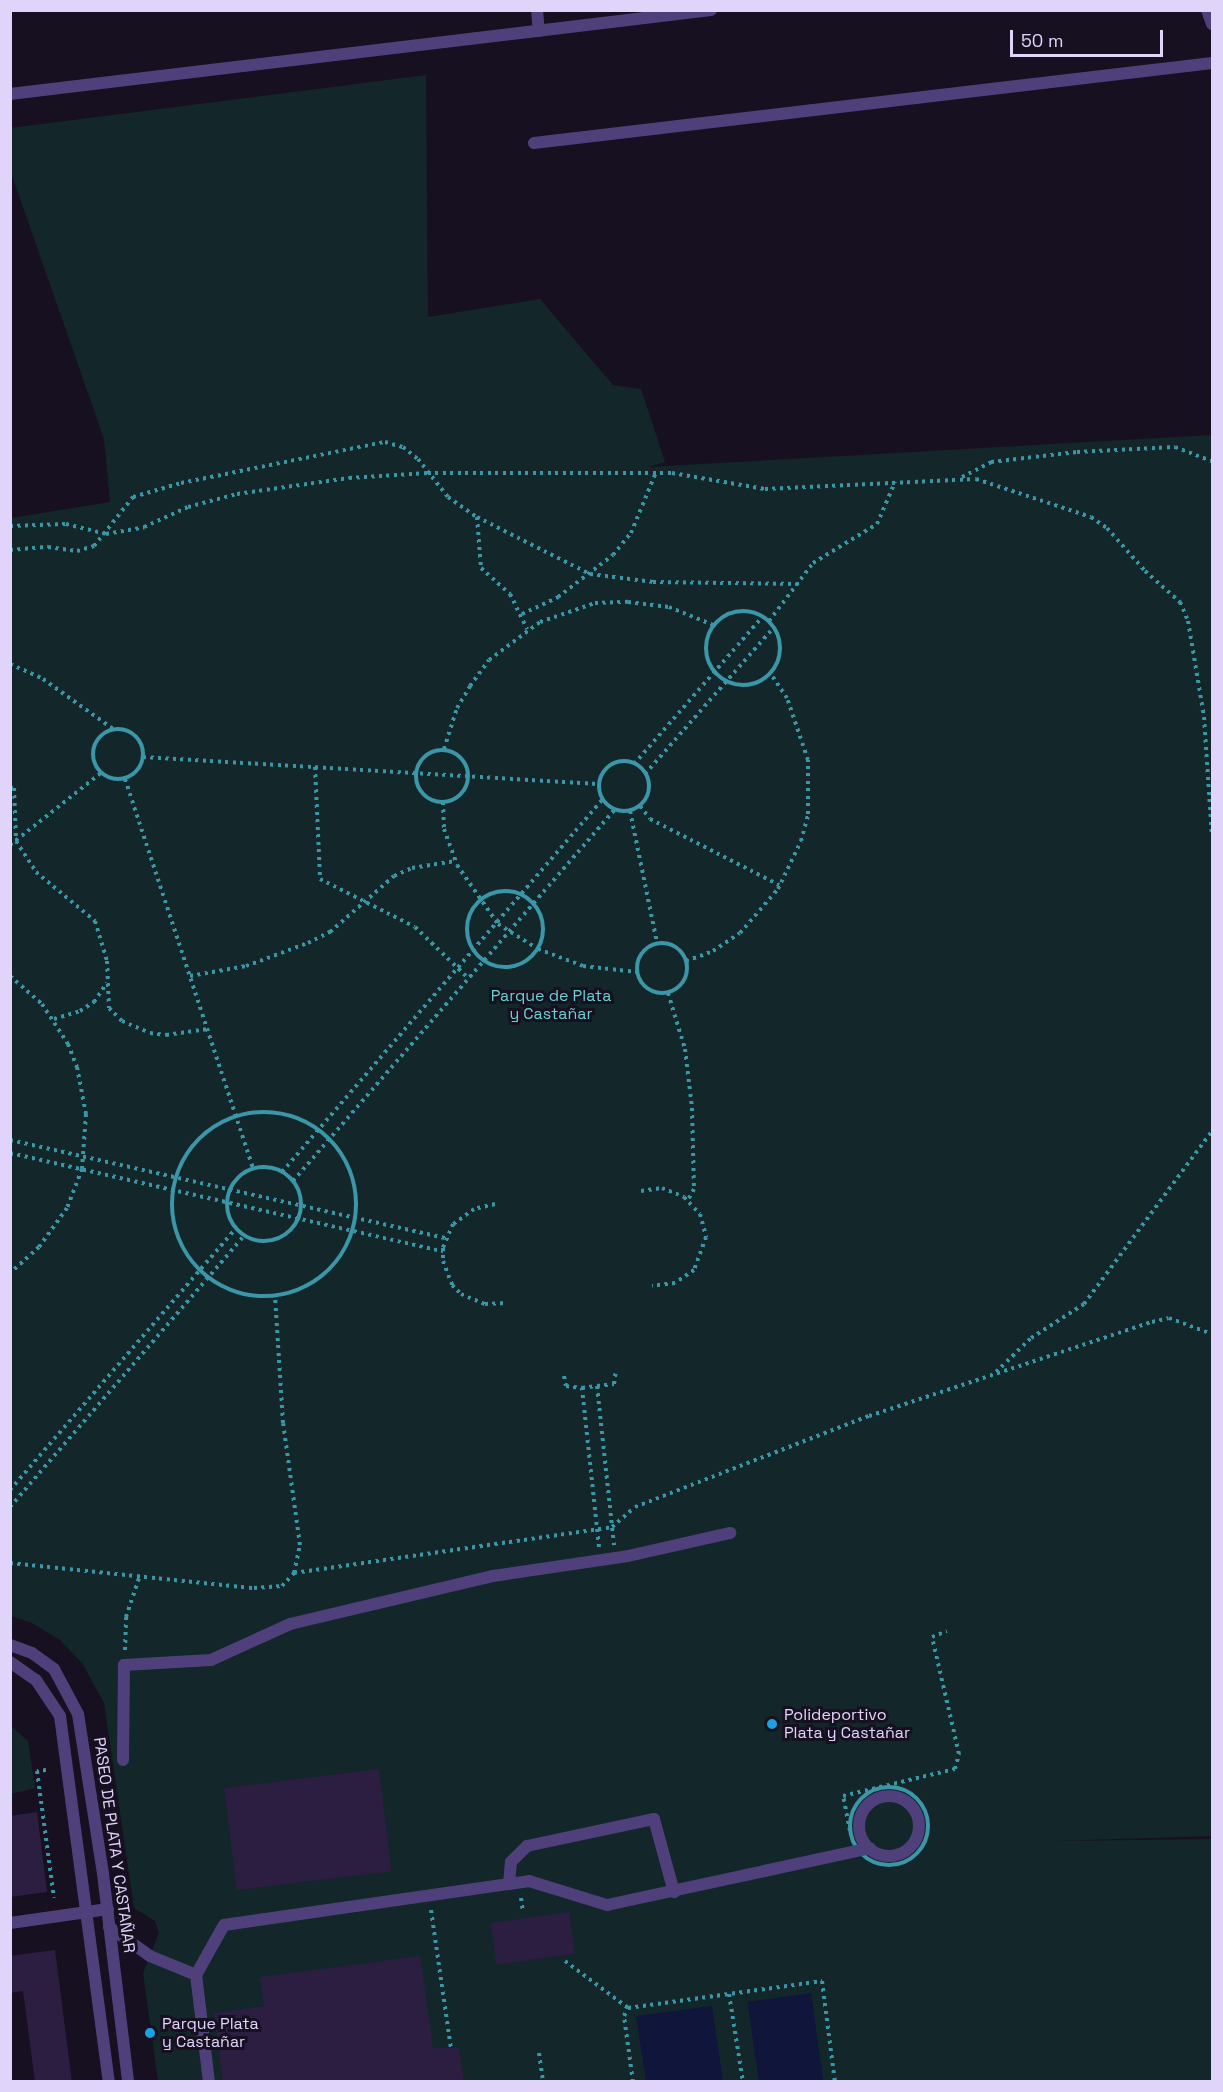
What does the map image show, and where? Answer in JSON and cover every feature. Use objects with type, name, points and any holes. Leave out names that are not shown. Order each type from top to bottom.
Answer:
[{"type":"street","points":[[537,10],[539,31]]},
{"type":"street","points":[[11,92],[711,10]]},
{"type":"street","points":[[1207,10],[1212,24]]},
{"type":"street","points":[[534,143],[1212,63]]},
{"type":"street","points":[[123,1760],[124,1665],[211,1660],[290,1624],[493,1576],[601,1560],[730,1533]]},
{"type":"street","name":"PASEO DE PLATA Y CASTAÑAR","points":[[10,1645],[32,1653],[54,1669],[78,1714],[108,1909],[128,2082]]},
{"type":"street","points":[[10,1662],[36,1680],[60,1716],[109,2082]]},
{"type":"street","points":[[209,2082],[196,1975],[224,1925],[529,1881],[607,1905],[864,1850],[888,1856],[911,1846],[919,1823],[906,1802],[891,1797],[867,1806],[860,1830],[864,1850]]},
{"type":"street","points":[[509,1884],[511,1862],[527,1846],[654,1819],[674,1892]]},
{"type":"street","points":[[10,1923],[108,1909]]},
{"type":"street","points":[[109,1927],[150,1956],[196,1975]]},
{"type":"path","points":[[10,550],[48,547],[77,551],[94,546],[106,534],[133,497],[181,483],[385,442],[403,447],[448,497],[477,518],[590,574],[653,582],[800,584]]},
{"type":"path","points":[[961,477],[991,462],[1077,452],[1175,447],[1212,461]]},
{"type":"path","points":[[10,526],[66,524],[106,534],[144,527],[188,507],[237,494],[349,478],[428,473],[656,472],[765,489],[961,477],[976,479],[1090,517],[1107,528],[1145,571],[1180,602],[1188,621],[1204,717],[1212,837]]},
{"type":"path","points":[[522,614],[590,574],[631,533],[643,496],[656,472]]},
{"type":"path","points":[[769,621],[800,584],[813,563],[877,524],[895,482]]},
{"type":"path","points":[[477,518],[481,568],[510,594],[522,614],[527,629]]},
{"type":"path","points":[[444,750],[470,686],[489,660],[527,629],[595,603],[628,602],[669,607],[712,625]]},
{"type":"path","points":[[738,610],[763,616],[769,621],[774,627],[780,652],[770,673],[748,685],[727,681],[715,672],[706,652],[712,625],[738,610]]},
{"type":"path","points":[[634,764],[763,616]]},
{"type":"path","points":[[645,774],[774,627]]},
{"type":"path","points":[[10,664],[43,679],[113,730],[135,736],[143,757],[140,768],[126,778],[109,778],[101,773],[93,758],[94,749],[105,733],[113,730]]},
{"type":"path","points":[[686,961],[713,951],[740,933],[779,885],[794,857],[808,814],[808,760],[787,698],[770,673]]},
{"type":"path","points":[[444,750],[462,758],[469,777],[460,795],[443,802],[423,794],[416,775],[424,756],[444,750]]},
{"type":"path","points":[[143,757],[598,784]]},
{"type":"path","points":[[616,762],[634,764],[645,774],[649,789],[640,806],[630,811],[614,810],[602,800],[598,784],[608,767],[616,762]]},
{"type":"path","points":[[315,767],[320,879],[415,927],[468,978]]},
{"type":"path","points":[[10,845],[101,773]]},
{"type":"path","points":[[126,778],[253,1169]]},
{"type":"path","points":[[10,788],[14,788],[16,841],[36,872],[95,921],[107,961],[109,1008],[122,1021],[166,1035],[208,1029]]},
{"type":"path","points":[[282,1172],[474,952],[602,800]]},
{"type":"path","points":[[443,802],[444,829],[455,861],[479,900],[498,924],[538,949],[583,966],[637,972]]},
{"type":"path","points":[[640,806],[650,819],[779,885]]},
{"type":"path","points":[[293,1181],[614,810]]},
{"type":"path","points":[[630,811],[657,943]]},
{"type":"path","points":[[190,976],[246,966],[308,943],[330,933],[394,876],[412,868],[455,861]]},
{"type":"path","points":[[500,890],[523,895],[534,903],[543,924],[538,949],[528,959],[510,967],[484,961],[474,952],[467,923],[479,900],[500,890]]},
{"type":"path","points":[[657,943],[677,948],[686,961],[686,978],[669,993],[654,992],[642,985],[637,972],[638,959],[646,949],[657,943]]},
{"type":"path","points":[[10,975],[54,1019],[68,1044],[84,1090],[82,1168],[54,1228],[10,1273]]},
{"type":"path","points":[[54,1019],[80,1011],[94,1002],[107,982]]},
{"type":"path","points":[[669,993],[685,1049],[692,1108],[694,1189],[688,1200]]},
{"type":"path","points":[[285,1114],[319,1130],[330,1139],[353,1180],[355,1217],[352,1231],[340,1255],[323,1274],[293,1292],[275,1295],[240,1293],[209,1278],[200,1270],[178,1239],[171,1205],[176,1178],[195,1143],[236,1116],[285,1114]]},
{"type":"path","points":[[993,1375],[1031,1338],[1084,1304],[1212,1131]]},
{"type":"path","points":[[10,1140],[446,1238]]},
{"type":"path","points":[[10,1153],[443,1251]]},
{"type":"path","points":[[253,1169],[282,1172],[293,1181],[300,1205],[297,1219],[287,1232],[275,1239],[261,1240],[245,1235],[236,1228],[227,1203],[230,1190],[241,1175],[253,1169]]},
{"type":"path","points":[[641,1191],[662,1188],[688,1200],[705,1225],[701,1260],[694,1270],[675,1283],[652,1286]]},
{"type":"path","points":[[495,1204],[463,1215],[446,1238],[443,1251],[446,1273],[461,1294],[484,1304],[506,1303]]},
{"type":"path","points":[[10,1490],[236,1228]]},
{"type":"path","points":[[10,1507],[245,1235]]},
{"type":"path","points":[[10,1563],[254,1588],[282,1586],[294,1573],[300,1545],[284,1423],[275,1295]]},
{"type":"path","points":[[294,1573],[612,1527],[635,1507],[868,1416],[1169,1318],[1212,1334]]},
{"type":"path","points":[[564,1376],[566,1386],[582,1388],[614,1384],[616,1370]]},
{"type":"path","points":[[597,1386],[615,1557]]},
{"type":"path","points":[[582,1388],[601,1560]]},
{"type":"path","points":[[124,1665],[126,1617],[139,1578]]},
{"type":"path","points":[[850,1831],[854,1809],[861,1800],[880,1789],[955,1769],[959,1754],[932,1637],[947,1631]]},
{"type":"path","points":[[45,1770],[37,1771],[54,1898]]},
{"type":"path","points":[[891,1787],[912,1794],[926,1811],[928,1833],[918,1853],[899,1864],[877,1863],[850,1831],[843,1796],[880,1789],[891,1787]]},
{"type":"path","points":[[429,1895],[451,2049]]},
{"type":"path","points":[[565,1960],[628,2008],[822,1981],[835,2082]]},
{"type":"path","points":[[729,1994],[743,2082]]},
{"type":"path","points":[[628,2008],[624,2016],[633,2082]]},
{"type":"path","points":[[539,2053],[543,2082]]},
{"type":"green space","name":"Parque de Plata y Castañar","points":[[426,75],[428,317],[540,299],[613,385],[641,389],[665,462],[648,467],[1212,435],[1212,1836],[1055,1841],[1212,1839],[1212,2081],[158,2081],[143,1973],[159,1933],[155,1921],[134,1908],[104,1703],[82,1663],[60,1640],[32,1623],[11,1616],[11,518],[110,502],[104,439],[11,173],[10,128]]},
{"type":"green space","points":[[11,1726],[28,1741],[35,1788],[11,1794]]},
{"type":"shaded area","points":[[811,1993],[823,2081],[759,2082],[748,2002]]},
{"type":"shaded area","points":[[712,2006],[723,2081],[646,2081],[636,2016]]},
{"type":"building","points":[[379,1769],[392,1871],[237,1890],[224,1788]]},
{"type":"building","points":[[37,1812],[47,1892],[10,1897],[10,1816]]},
{"type":"building","points":[[569,1912],[575,1954],[497,1965],[491,1923]]},
{"type":"building","points":[[55,1950],[72,2082],[35,2082],[23,1991],[10,1993],[10,1956]]},
{"type":"building","points":[[420,1956],[433,2048],[459,2048],[464,2082],[223,2082],[214,2013],[264,2006],[260,1977]]},
{"type":"place","name":"Polideportivo Plata y Castañar","points":[[772,1724]]},
{"type":"place","name":"Parque Plata y Castañar","points":[[150,2033]]}]
